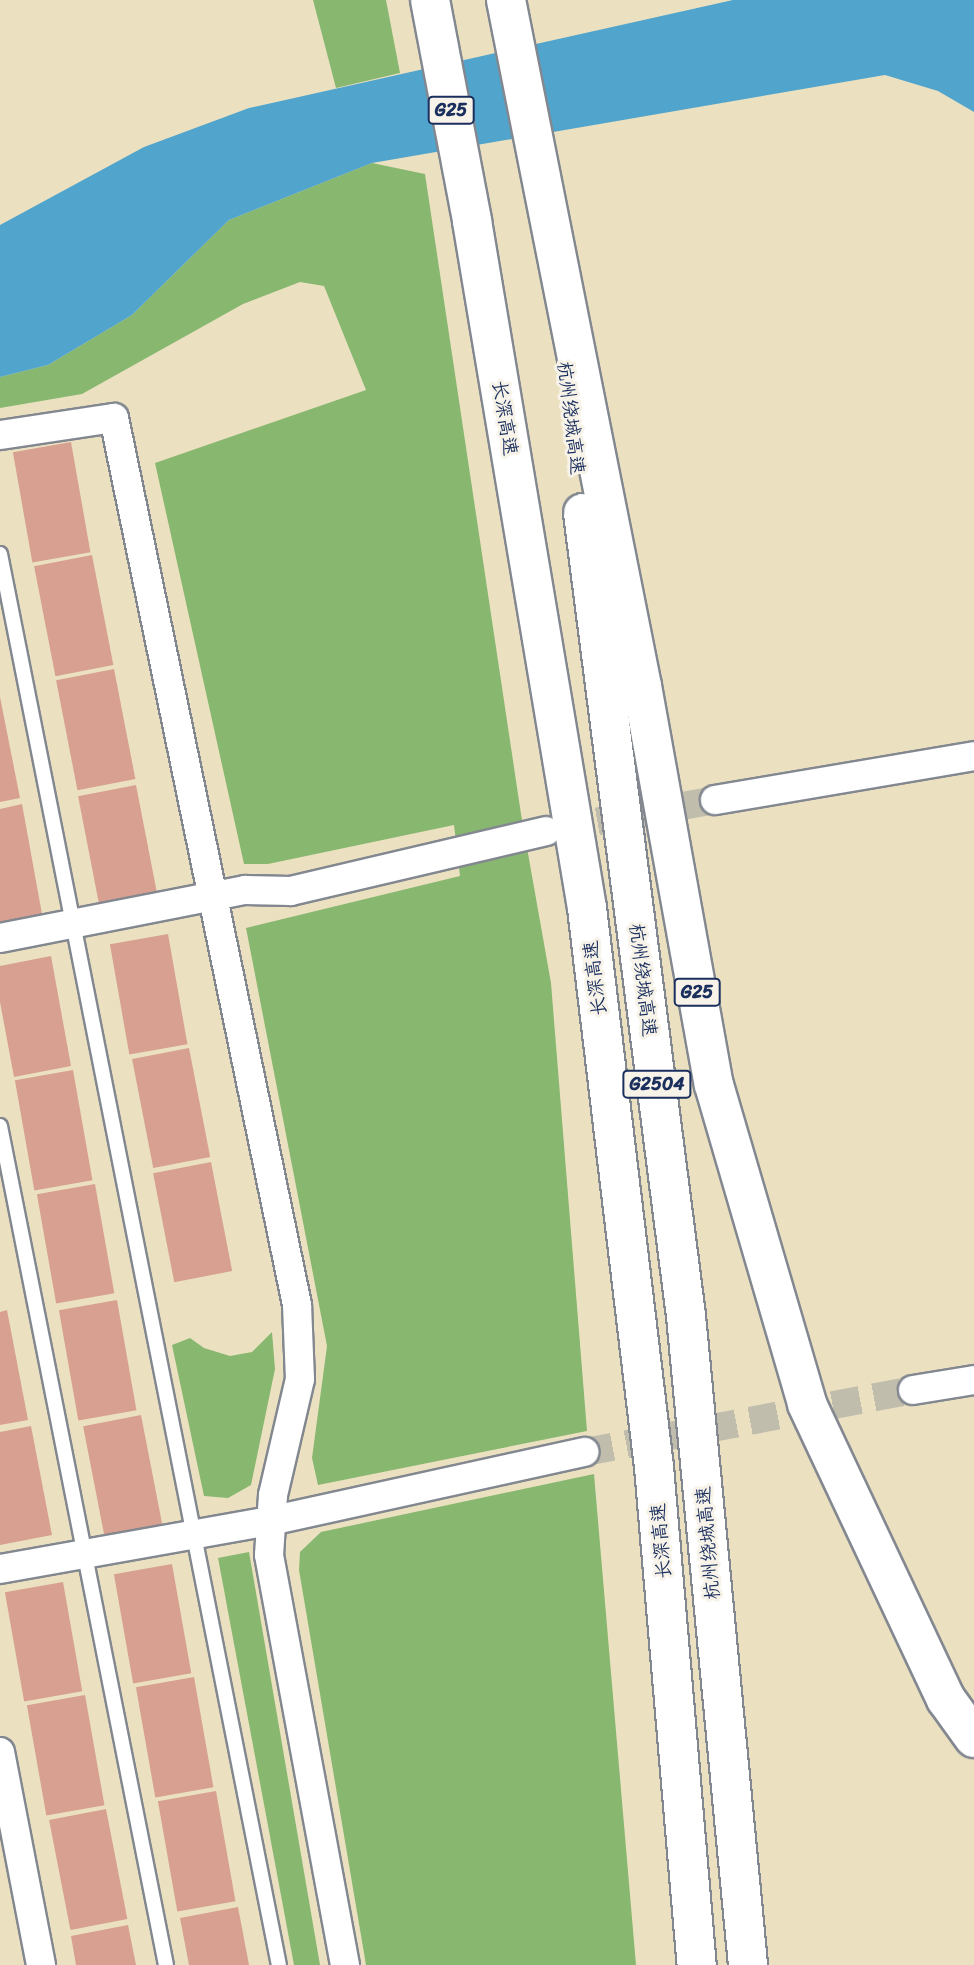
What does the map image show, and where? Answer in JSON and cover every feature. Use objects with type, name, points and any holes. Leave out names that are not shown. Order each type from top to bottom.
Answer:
[{"type":"highway","name":"长深高速","points":[[429,0],[472,220],[587,908],[654,1466],[697,1965]]},
{"type":"highway","name":"G25","points":[[506,0],[544,206],[642,686],[714,1085],[807,1404],[946,1699],[974,1738]]},
{"type":"highway","name":"杭州绕城高速","points":[[544,206],[686,1316],[748,1965]]},
{"type":"street","points":[[0,435],[114,418],[301,1343],[300,1379],[270,1521],[269,1555],[345,1965]]},
{"type":"street","points":[[715,800],[974,756]]},
{"type":"street","points":[[0,938],[245,890],[291,891],[546,831]]},
{"type":"street","points":[[913,1390],[974,1380]]},
{"type":"street","points":[[0,1569],[270,1521],[585,1452]]},
{"type":"street","points":[[0,1752],[41,1965]]},
{"type":"lane","points":[[0,554],[76,924],[279,1965]]},
{"type":"lane","points":[[0,1126],[166,1965]]},
{"type":"green space","points":[[313,0],[386,0],[400,73],[336,88]]},
{"type":"green space","points":[[372,163],[425,174],[521,814],[551,983],[587,1431],[318,1485],[312,1458],[327,1346],[246,928],[460,876],[454,825],[268,864],[244,864],[155,463],[366,390],[324,286],[300,282],[243,304],[82,394],[0,408],[0,377],[48,365],[132,315],[229,220]]},
{"type":"green space","points":[[272,1332],[275,1369],[251,1485],[228,1498],[204,1496],[172,1345],[190,1338],[204,1348],[230,1356],[252,1352]]},
{"type":"green space","points":[[594,1474],[636,1965],[366,1965],[299,1570],[300,1552],[321,1532]]},
{"type":"green space","points":[[249,1552],[320,1965],[294,1965],[218,1558]]},
{"type":"water","points":[[733,0],[974,0],[974,112],[938,91],[885,75],[372,163],[229,220],[132,315],[48,365],[0,377],[0,225],[144,147],[249,108]]},
{"type":"building","points":[[71,442],[90,552],[32,563],[13,452]]},
{"type":"building","points":[[92,555],[113,665],[55,676],[34,566]]},
{"type":"building","points":[[114,669],[135,779],[77,790],[56,680]]},
{"type":"building","points":[[0,697],[20,798],[0,802]]},
{"type":"building","points":[[136,785],[157,895],[99,906],[78,796]]},
{"type":"building","points":[[22,804],[42,914],[0,922],[0,809]]},
{"type":"building","points":[[168,934],[187,1044],[129,1055],[110,944]]},
{"type":"building","points":[[51,956],[71,1066],[14,1077],[0,1002],[0,966]]},
{"type":"building","points":[[189,1048],[210,1157],[153,1168],[132,1059]]},
{"type":"building","points":[[73,1070],[92,1180],[34,1191],[15,1080]]},
{"type":"building","points":[[211,1162],[232,1271],[174,1282],[153,1173]]},
{"type":"building","points":[[95,1184],[114,1293],[56,1304],[37,1194]]},
{"type":"building","points":[[117,1300],[136,1410],[78,1421],[59,1310]]},
{"type":"building","points":[[7,1310],[28,1420],[0,1425],[0,1312]]},
{"type":"building","points":[[141,1415],[162,1525],[104,1536],[83,1426]]},
{"type":"building","points":[[31,1426],[52,1535],[0,1545],[0,1432]]},
{"type":"building","points":[[172,1564],[191,1673],[133,1684],[114,1574]]},
{"type":"building","points":[[63,1582],[82,1691],[24,1702],[5,1592]]},
{"type":"building","points":[[194,1677],[213,1787],[155,1798],[136,1687]]},
{"type":"building","points":[[85,1695],[104,1805],[46,1816],[27,1705]]},
{"type":"building","points":[[216,1791],[235,1901],[177,1912],[158,1801]]},
{"type":"building","points":[[106,1809],[127,1919],[70,1930],[49,1820]]},
{"type":"building","points":[[238,1907],[249,1965],[189,1965],[180,1918]]},
{"type":"building","points":[[128,1925],[136,1965],[76,1965],[71,1936]]},
{"type":"tunnel","points":[[556,829],[715,800]]},
{"type":"tunnel","points":[[585,1452],[913,1390]]}]
